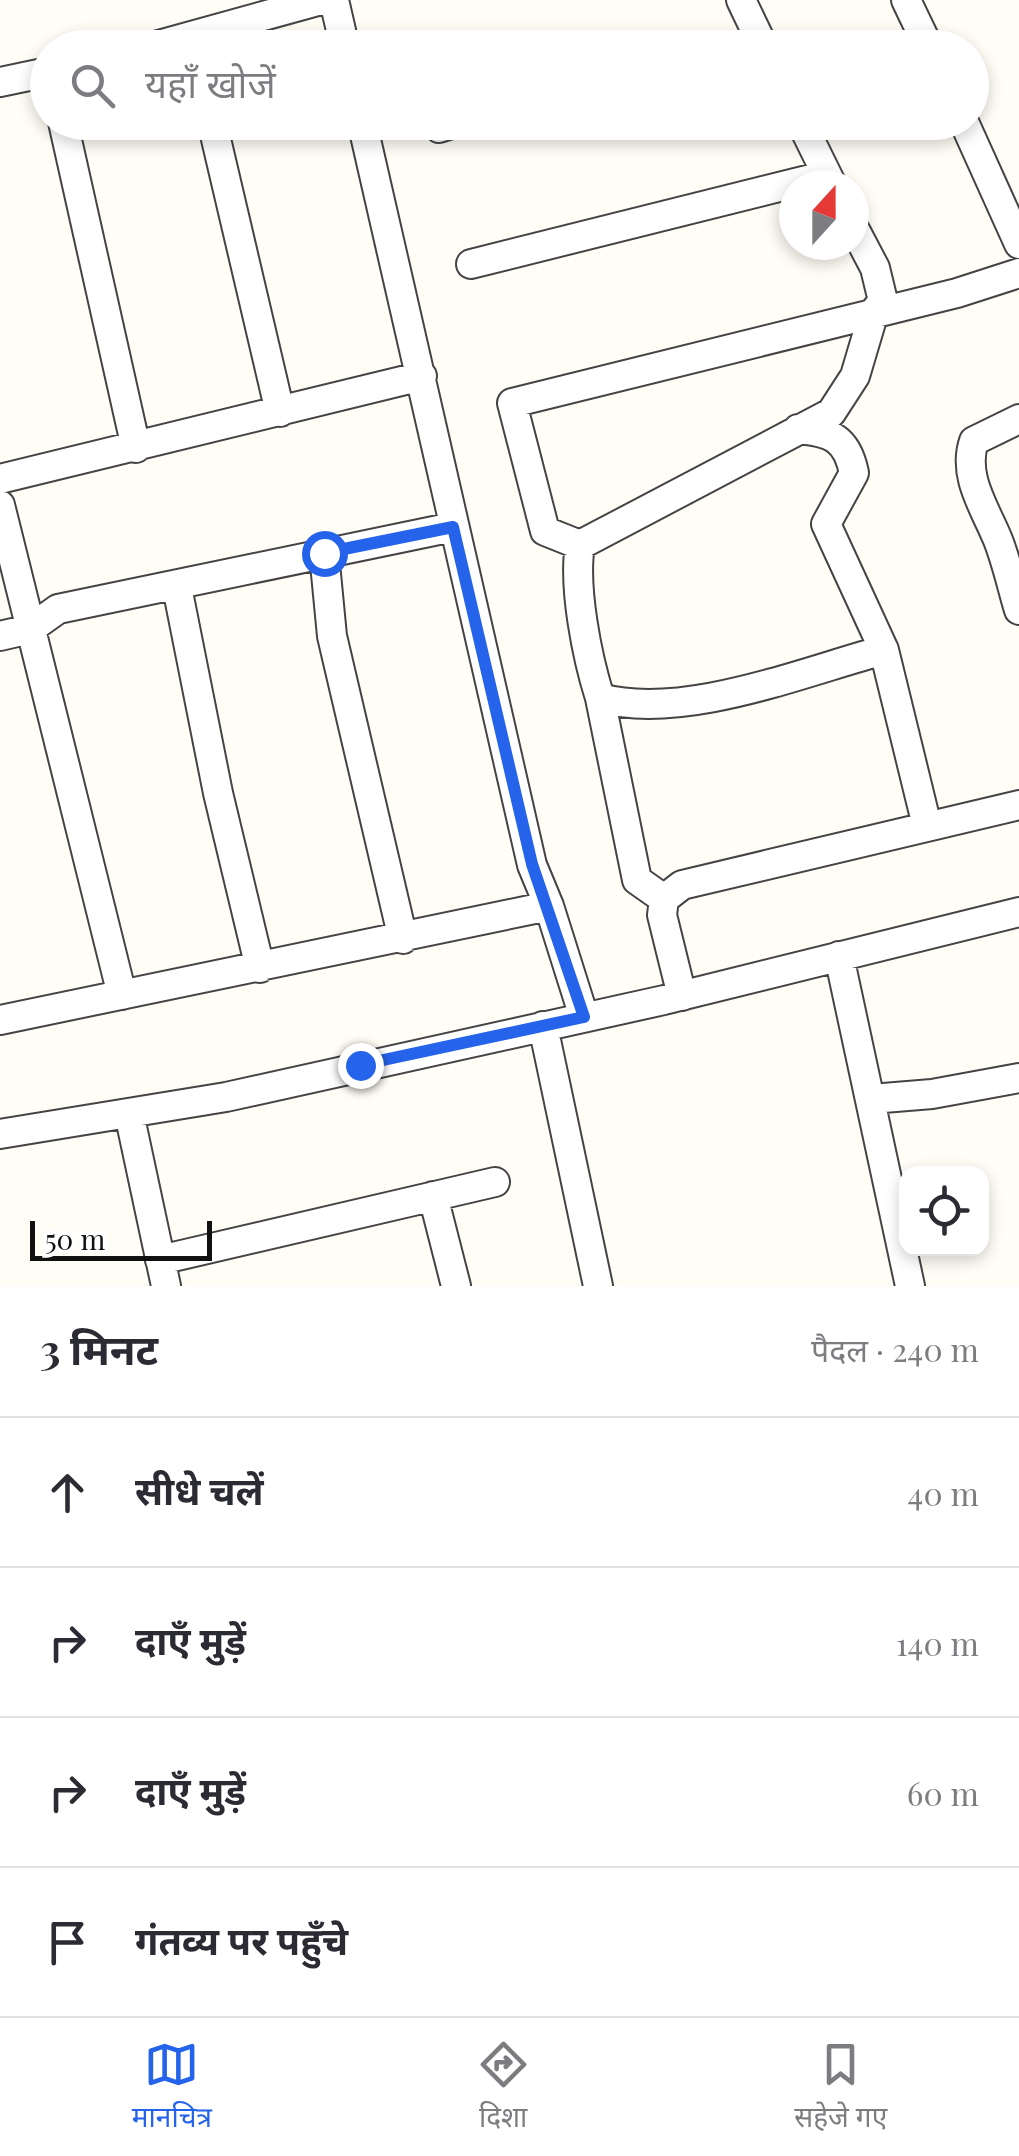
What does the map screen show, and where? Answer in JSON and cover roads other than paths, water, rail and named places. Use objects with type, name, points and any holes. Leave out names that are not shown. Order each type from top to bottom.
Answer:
[{"type":"street","points":[[228,30],[321,0]]},
{"type":"street","points":[[334,0],[341,30]]},
{"type":"street","points":[[741,0],[751,30]]},
{"type":"street","points":[[906,0],[920,30]]},
{"type":"street","points":[[0,82],[30,76]]},
{"type":"street","points":[[67,140],[136,448]]},
{"type":"street","points":[[216,140],[280,412]]},
{"type":"street","points":[[366,140],[532,864],[584,1017]]},
{"type":"street","points":[[810,140],[825,170]]},
{"type":"street","points":[[972,140],[1019,244]]},
{"type":"street","points":[[471,264],[779,192]]},
{"type":"street","points":[[868,260],[882,301],[874,312],[855,376],[831,413],[580,545],[545,531],[512,403],[874,312],[1019,273]]},
{"type":"street","points":[[0,479],[422,376]]},
{"type":"street","points":[[1019,419],[974,441],[969,456],[974,485],[1000,544],[1019,610]]},
{"type":"street","points":[[798,430],[828,432],[849,448],[854,473],[826,524],[884,650],[927,826]]},
{"type":"street","points":[[0,506],[122,995]]},
{"type":"street","points":[[0,636],[30,629],[58,609],[453,527]]},
{"type":"street","points":[[580,545],[576,567],[590,669],[600,698],[637,880],[664,899]]},
{"type":"street","points":[[324,553],[332,636],[403,939]]},
{"type":"street","points":[[177,586],[218,793],[260,968]]},
{"type":"street","points":[[600,698],[628,706],[700,699],[884,650]]},
{"type":"street","points":[[682,996],[662,915],[664,899],[682,885],[1019,805]]},
{"type":"street","points":[[0,1020],[549,906]]},
{"type":"street","points":[[0,1134],[226,1097],[682,996],[1019,912]]},
{"type":"street","points":[[839,956],[910,1286]]},
{"type":"street","points":[[543,1026],[598,1286]]},
{"type":"street","points":[[871,1099],[1018,1085]]},
{"type":"street","points":[[129,1113],[164,1273],[495,1182]]},
{"type":"street","points":[[434,1196],[456,1286]]}]
